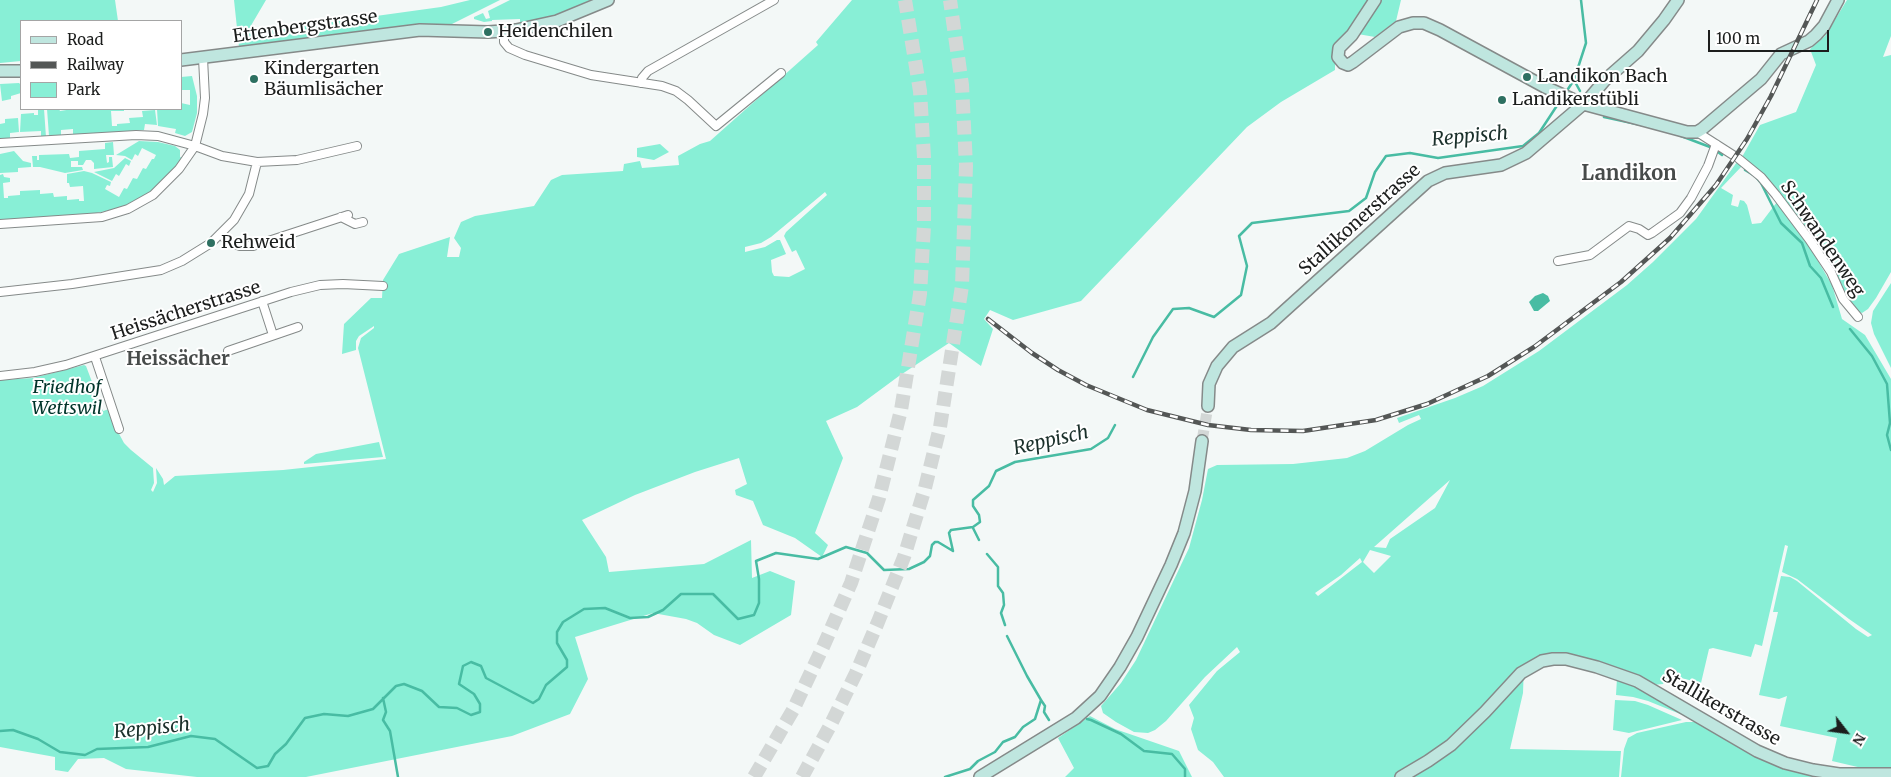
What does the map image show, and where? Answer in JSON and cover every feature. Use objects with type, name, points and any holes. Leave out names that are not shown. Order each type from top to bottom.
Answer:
[{"type":"street","name":"Ettenbergstrasse","points":[[182,60],[420,30],[504,31],[541,26],[608,0]]},
{"type":"street","points":[[641,83],[642,78],[648,71],[774,0]]},
{"type":"street","points":[[1375,0],[1352,35],[1339,48],[1338,57],[1343,63],[1348,65],[1353,62],[1399,27],[1413,23],[1424,23],[1558,93],[1583,104],[1687,132],[1697,132],[1755,84],[1781,54],[1809,41],[1820,32],[1838,0]]},
{"type":"street","name":"Stallikonerstrasse","points":[[1208,406],[1209,384],[1224,356],[1233,347],[1271,323],[1421,186],[1436,176],[1502,165],[1526,153],[1583,104],[1605,80],[1649,39],[1678,0]]},
{"type":"street","points":[[504,31],[504,42],[509,48],[525,55],[591,75],[662,86],[676,91],[716,126],[781,73]]},
{"type":"street","points":[[0,224],[102,217],[128,209],[153,195],[179,170],[195,146],[202,123],[205,98],[203,58]]},
{"type":"street","points":[[0,71],[20,71]]},
{"type":"street","name":"Schwandenweg","points":[[1697,132],[1736,157],[1761,177],[1809,239],[1831,272],[1843,299],[1858,317]]},
{"type":"street","points":[[0,143],[136,134],[158,136],[222,156],[257,162],[297,160],[357,146]]},
{"type":"street","points":[[1558,261],[1590,255],[1628,226],[1648,235],[1680,213],[1701,180],[1716,144]]},
{"type":"street","points":[[0,292],[72,284],[161,270],[193,255],[220,234],[234,220],[245,203],[252,185],[257,162]]},
{"type":"street","points":[[220,234],[229,242],[240,246],[253,246],[345,216],[355,224],[363,222]]},
{"type":"street","name":"Heissächerstrasse","points":[[0,376],[35,372],[95,357],[262,301],[320,285],[383,286]]},
{"type":"street","points":[[262,301],[273,335]]},
{"type":"street","points":[[228,351],[298,327]]},
{"type":"street","points":[[95,357],[119,430]]},
{"type":"street","points":[[980,777],[1076,718],[1100,696],[1120,667],[1129,653],[1171,565],[1184,533],[1195,491],[1202,441]]},
{"type":"street","name":"Stallikerstrasse","points":[[1401,777],[1428,762],[1451,745],[1521,673],[1542,662],[1553,659],[1566,659],[1605,669],[1637,681],[1726,734],[1757,751],[1785,763],[1838,774],[1891,774]]},
{"type":"green space","points":[[0,0],[115,0],[118,20],[20,20],[20,61],[0,63]]},
{"type":"green space","points":[[234,0],[266,0],[246,34],[441,7],[470,0],[500,0],[450,25],[427,25],[239,47]]},
{"type":"green space","points":[[510,0],[590,0],[583,7],[571,12],[524,23],[520,23],[520,19],[484,22],[474,19],[474,17],[483,13],[486,19],[490,18],[488,11]]},
{"type":"green space","name":"Friedhof Wettswil","points":[[852,0],[1401,0],[1396,21],[1375,37],[1352,33],[1335,58],[1335,70],[1281,102],[1247,127],[1081,301],[1013,320],[990,310],[984,319],[993,329],[981,366],[949,343],[857,407],[826,421],[843,458],[815,533],[828,545],[822,557],[795,538],[763,525],[753,501],[736,495],[735,490],[747,484],[739,458],[695,472],[635,495],[582,520],[606,557],[609,572],[704,564],[751,540],[752,578],[770,571],[795,581],[791,615],[740,645],[714,635],[697,623],[653,613],[575,637],[588,679],[570,714],[512,736],[306,777],[197,777],[126,769],[104,758],[78,759],[68,772],[55,770],[55,757],[0,747],[0,380],[33,378],[86,366],[103,411],[109,409],[124,443],[153,468],[154,483],[151,490],[153,492],[157,483],[156,468],[163,479],[164,485],[175,476],[283,470],[386,459],[358,348],[361,338],[374,326],[359,336],[356,341],[356,350],[342,354],[344,324],[371,298],[382,298],[383,280],[399,254],[450,237],[447,257],[459,257],[461,248],[454,238],[461,222],[475,216],[534,206],[551,180],[562,175],[623,171],[624,164],[640,161],[642,168],[679,165],[678,156],[700,144],[710,141],[818,45],[816,42]],"holes":[[[825,192],[827,195],[786,232],[784,236],[792,252],[796,250],[805,269],[789,277],[774,276],[771,260],[786,254],[780,240],[765,247],[745,252],[745,247],[761,243],[771,237]]]},
{"type":"green space","points":[[1847,0],[1891,0],[1891,36],[1883,57],[1891,55],[1891,272],[1876,298],[1868,309],[1862,313],[1855,310],[1844,296],[1837,279],[1742,157],[1760,125],[1796,112],[1816,65],[1810,49],[1825,36]]},
{"type":"green space","points":[[192,76],[197,96],[197,113],[192,132],[185,136],[175,133],[176,129],[158,126],[157,110],[182,110],[182,103],[190,105],[190,90],[182,90],[182,77]]},
{"type":"green space","points":[[19,83],[20,93],[11,96],[11,99],[2,101],[0,84]]},
{"type":"green space","points":[[38,110],[44,110],[46,137],[41,137],[41,131],[20,132],[21,114],[34,113],[34,115],[38,115]]},
{"type":"green space","points":[[47,110],[124,110],[111,111],[112,126],[117,126],[117,124],[130,123],[129,118],[143,117],[142,111],[155,110],[157,125],[145,124],[144,130],[73,135],[73,129],[61,130],[61,136],[49,136]]},
{"type":"green space","points":[[18,118],[19,132],[10,133],[10,139],[0,139],[0,124],[5,123],[5,119]]},
{"type":"green space","points":[[139,141],[158,142],[175,146],[180,150],[180,157],[182,158],[165,180],[134,202],[120,208],[92,214],[0,220],[0,175],[3,174],[4,177],[10,178],[10,182],[3,183],[4,198],[20,195],[20,191],[40,190],[40,194],[53,193],[54,197],[67,196],[67,200],[79,199],[79,201],[84,201],[83,186],[70,187],[69,183],[67,183],[67,174],[84,171],[111,182],[110,186],[107,185],[105,189],[119,197],[124,188],[127,189],[133,178],[137,179],[143,168],[146,169],[156,155],[142,148],[138,156],[135,154],[132,160],[125,156],[116,155]]},
{"type":"green space","points":[[113,142],[114,155],[106,155],[107,163],[109,162],[109,157],[112,157],[113,167],[94,169],[94,163],[91,160],[86,160],[83,165],[78,165],[78,161],[71,161],[71,167],[82,167],[83,170],[65,173],[33,167],[32,156],[37,156],[37,160],[39,160],[39,155],[69,154],[70,158],[79,157],[79,151],[105,149],[105,143]]},
{"type":"green space","points":[[660,144],[669,152],[654,160],[637,157],[637,148]]},
{"type":"green space","points":[[14,151],[23,161],[31,163],[31,167],[18,168],[18,172],[0,173],[0,154]]},
{"type":"green space","points":[[125,158],[131,161],[129,166],[126,164],[119,176],[116,174],[112,181],[94,172],[114,168]]},
{"type":"green space","points":[[1737,162],[1742,166],[1721,188],[1733,195],[1731,205],[1738,207],[1740,200],[1744,201],[1747,205],[1752,224],[1761,223],[1777,202],[1811,249],[1832,285],[1842,319],[1865,335],[1891,379],[1891,770],[1862,771],[1862,768],[1832,761],[1837,738],[1780,726],[1787,696],[1779,699],[1759,695],[1778,612],[1773,612],[1781,576],[1790,577],[1797,581],[1856,629],[1868,637],[1872,635],[1797,579],[1782,572],[1788,546],[1785,545],[1762,646],[1755,644],[1751,657],[1713,648],[1709,649],[1701,683],[1669,675],[1663,684],[1653,685],[1577,657],[1524,665],[1523,693],[1510,749],[1621,751],[1619,777],[1224,777],[1213,762],[1198,750],[1191,729],[1194,718],[1189,705],[1217,671],[1240,652],[1237,647],[1205,677],[1166,721],[1155,730],[1148,733],[1134,732],[1103,713],[1101,706],[1121,683],[1136,660],[1189,548],[1208,469],[1217,465],[1293,464],[1347,458],[1365,451],[1421,419],[1419,415],[1399,423],[1397,418],[1483,386],[1539,351],[1627,285],[1696,219]],"holes":[[[1450,480],[1435,508],[1390,539],[1386,548],[1374,547]],[[1370,550],[1391,556],[1374,573],[1363,562]],[[1360,558],[1362,562],[1318,596],[1315,593],[1341,575]]]},
{"type":"green space","points":[[1891,283],[1891,368],[1874,334],[1871,323],[1873,311]]},
{"type":"green space","points":[[379,442],[383,457],[304,464],[304,462],[316,454]]},
{"type":"green space","points":[[1617,678],[1633,684],[1690,718],[1648,701],[1616,695]]},
{"type":"green space","points":[[1615,700],[1635,701],[1682,720],[1629,733],[1613,730]]},
{"type":"green space","points":[[1090,716],[1115,729],[1179,751],[1192,777],[1065,777],[1074,768],[1058,738]]},
{"type":"green space","points":[[1686,722],[1700,722],[1827,777],[1621,777],[1624,749],[1628,738],[1637,733]]},
{"type":"shaded area","points":[[1543,293],[1548,296],[1550,301],[1538,311],[1534,311],[1529,302],[1535,296]]},
{"type":"waterway","name":"Reppisch","points":[[1566,92],[1574,80],[1586,43],[1581,0]]},
{"type":"waterway","points":[[1574,80],[1580,91]]},
{"type":"waterway","name":"Reppisch","points":[[1133,377],[1153,337],[1173,309],[1189,308],[1214,317],[1241,295],[1247,266],[1239,236],[1252,223],[1349,211],[1366,198],[1375,172],[1386,156],[1410,153],[1438,158],[1523,146],[1539,133],[1562,98]]},
{"type":"waterway","points":[[1604,117],[1641,125]]},
{"type":"waterway","points":[[1681,136],[1710,147]]},
{"type":"waterway","points":[[1718,152],[1722,155]]},
{"type":"waterway","points":[[1745,170],[1755,176],[1761,183],[1781,223],[1802,243],[1810,266],[1821,278],[1833,307]]},
{"type":"waterway","points":[[1850,329],[1872,356],[1887,384],[1890,423],[1887,435],[1891,450]]},
{"type":"waterway","name":"Reppisch","points":[[0,731],[13,730],[38,739],[60,752],[85,755],[97,749],[148,747],[191,736],[215,739],[257,768],[268,766],[275,754],[286,744],[305,718],[324,714],[348,716],[373,709],[396,686],[404,684],[422,691],[439,707],[457,708],[471,715],[480,712],[480,704],[474,694],[459,684],[463,666],[471,662],[481,666],[486,678],[533,703],[539,699],[546,685],[567,667],[567,660],[557,643],[557,632],[563,622],[584,609],[605,608],[630,618],[648,617],[663,610],[681,594],[713,594],[738,619],[754,615],[759,603],[759,579],[756,561],[776,553],[818,559],[846,547],[867,553],[884,570],[909,569],[924,562],[930,556],[932,545],[935,542],[953,551],[949,533],[951,530],[973,527],[980,522],[979,515],[973,506],[973,500],[989,486],[996,471],[1015,462],[1091,449],[1108,438],[1115,425]]},
{"type":"waterway","points":[[973,528],[979,540]]},
{"type":"waterway","points":[[987,554],[998,567],[998,586],[1003,593],[1004,605],[1001,613],[1005,625]]},
{"type":"waterway","points":[[945,777],[970,769],[978,761],[995,752],[1003,742],[1015,737],[1023,727],[1035,719],[1041,700],[1007,636]]},
{"type":"waterway","points":[[383,698],[386,712],[383,720],[390,731],[398,777]]},
{"type":"waterway","points":[[1041,700],[1045,706],[1044,712],[1049,720]]},
{"type":"waterway","points":[[1087,719],[1121,734],[1144,751],[1172,754],[1185,769],[1185,777]]},
{"type":"tunnel","points":[[754,777],[793,710],[851,583],[879,498],[901,410],[920,294],[924,226],[924,157],[920,91],[905,0]]},
{"type":"tunnel","points":[[802,777],[856,673],[904,557],[925,488],[940,427],[962,286],[966,166],[962,85],[950,0]]},
{"type":"tunnel","points":[[1202,441],[1208,406]]},
{"type":"railway","points":[[988,319],[1032,353],[1086,385],[1147,410],[1208,425],[1251,430],[1303,431],[1376,420],[1427,404],[1488,376],[1534,347],[1621,282],[1670,238],[1716,185],[1747,139],[1771,96],[1817,0]]},
{"type":"place","name":"Heidenchilen","points":[[488,32]]},
{"type":"place","name":"Landikon Bach","points":[[1527,77]]},
{"type":"place","name":"Kindergarten Bäumlisächer","points":[[254,79]]},
{"type":"place","name":"Landikerstübli","points":[[1502,100]]},
{"type":"place","name":"Rehweid","points":[[211,243]]},
{"type":"district","name":"Landikon","points":[[1629,174]]},
{"type":"district","name":"Heissächer","points":[[178,360]]}]
